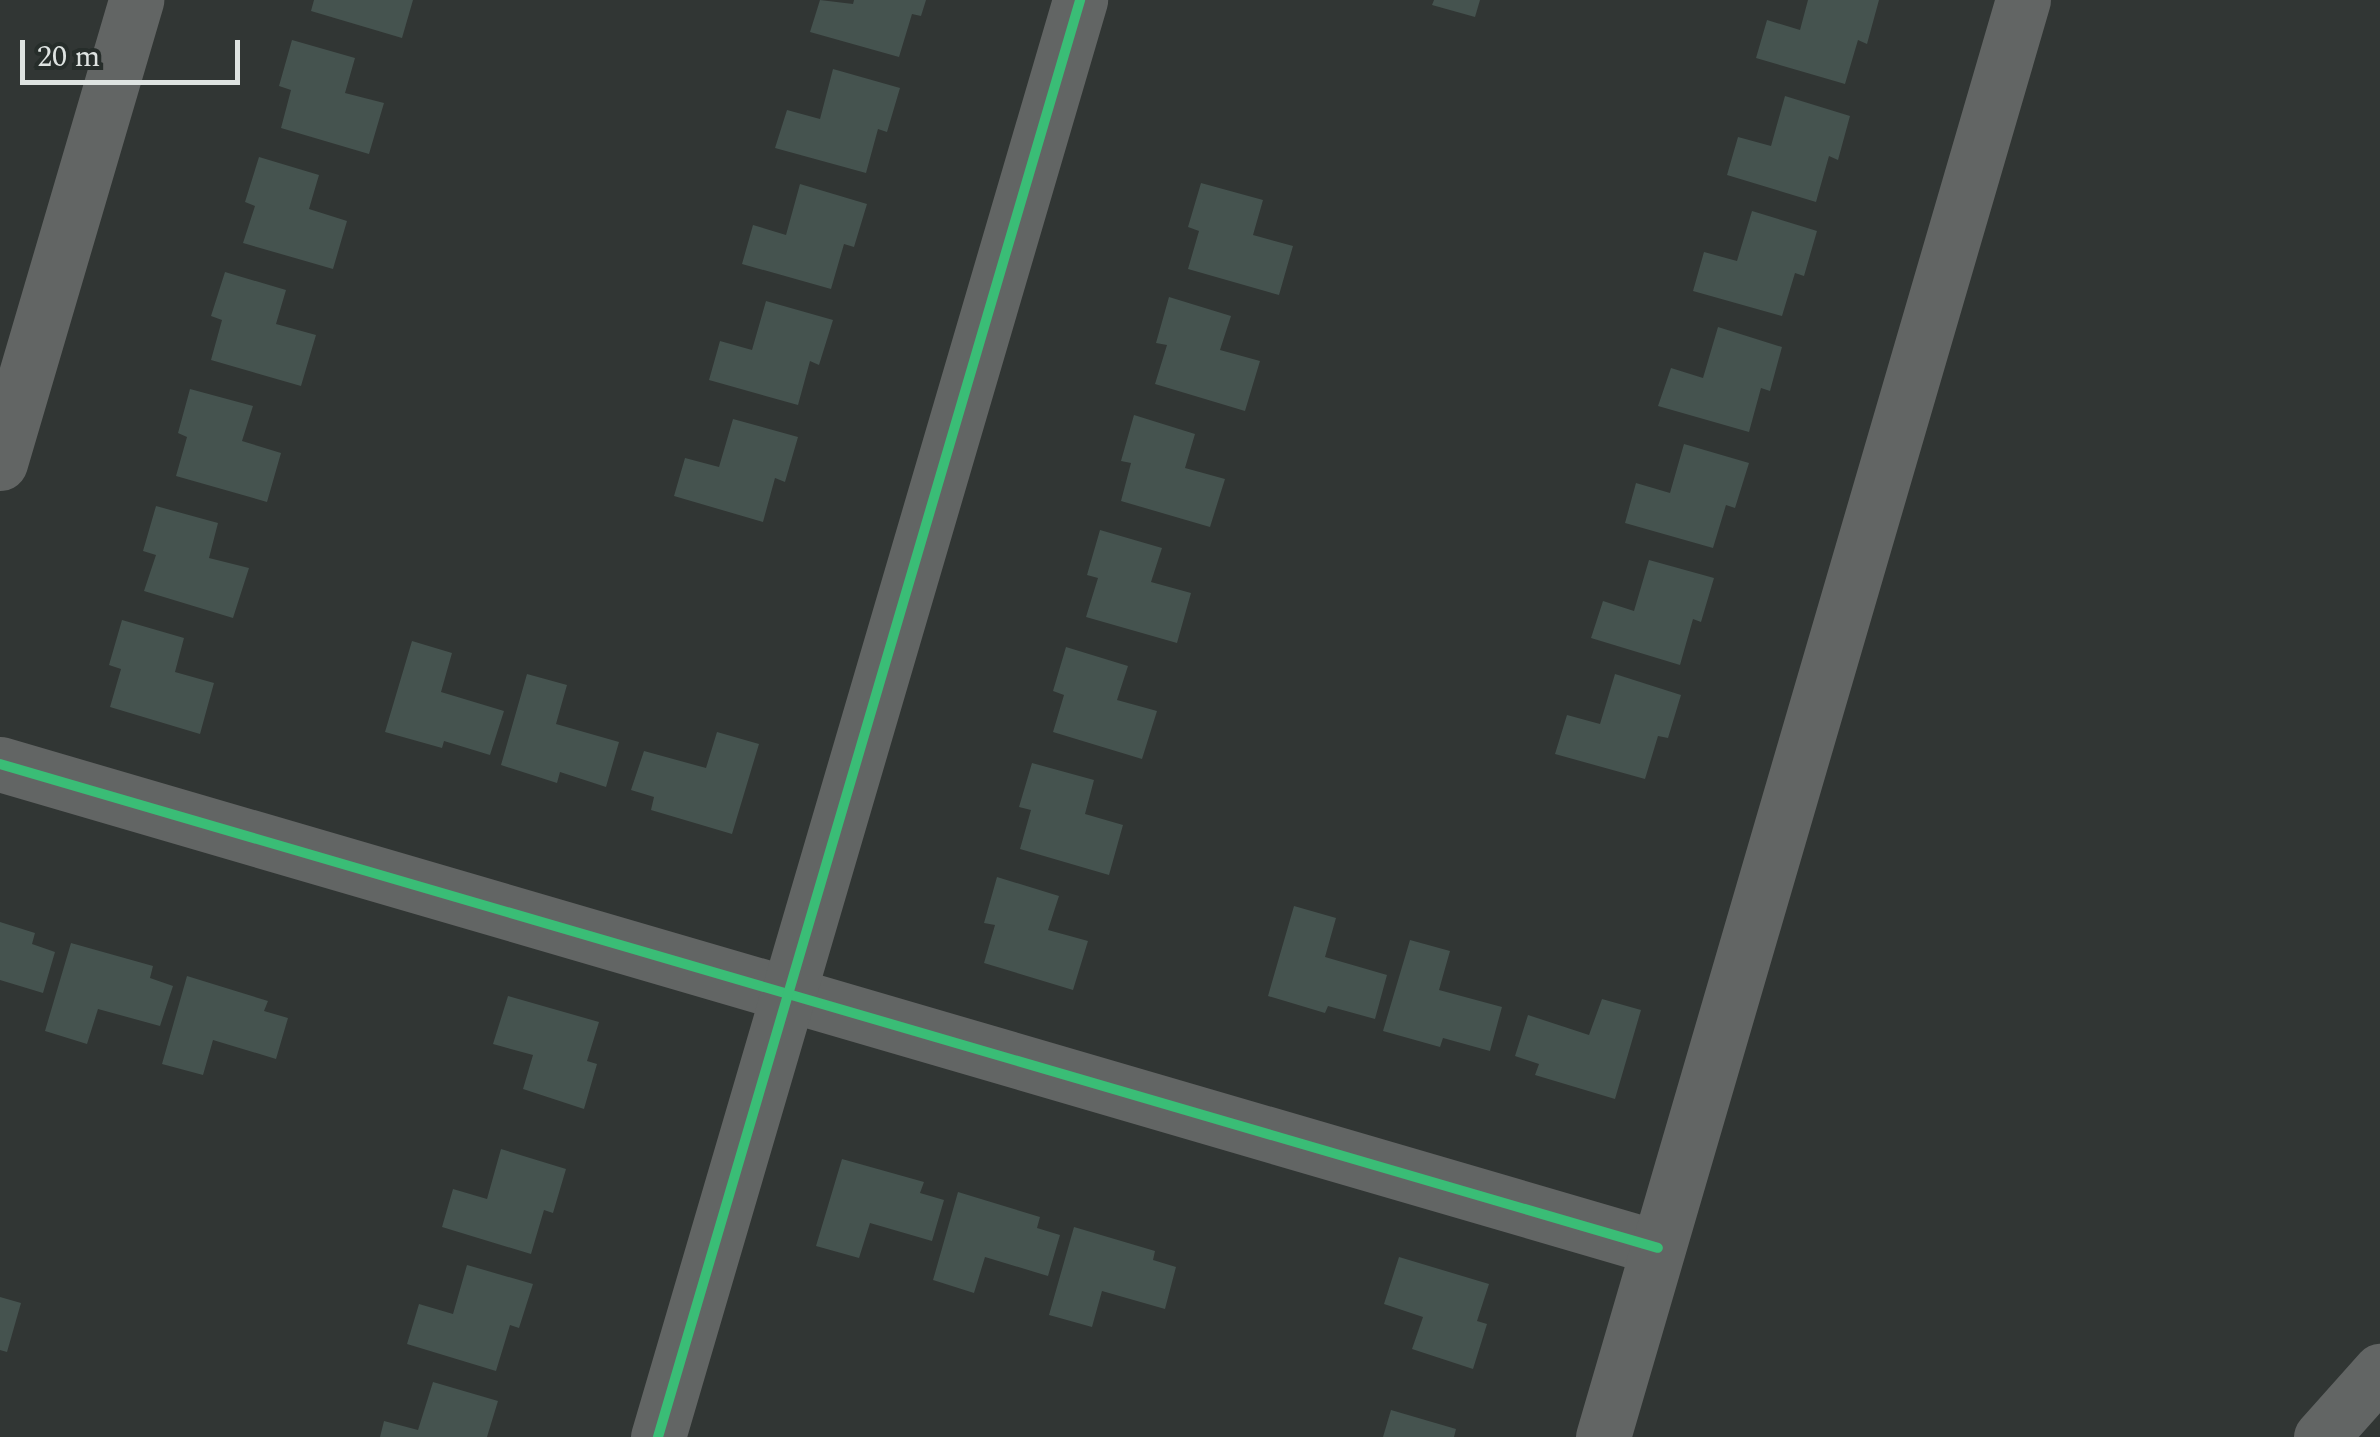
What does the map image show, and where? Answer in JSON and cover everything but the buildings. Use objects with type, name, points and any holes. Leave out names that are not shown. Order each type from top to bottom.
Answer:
[{"type":"street","points":[[0,463],[136,0]]},
{"type":"street","points":[[658,1437],[1080,0]]},
{"type":"street","points":[[1603,1437],[2024,0]]},
{"type":"street","points":[[0,764],[1658,1248]]},
{"type":"street","points":[[2321,1437],[2380,1371]]},
{"type":"cycle path","points":[[658,1437],[1080,0]]},
{"type":"cycle path","points":[[0,764],[1658,1248]]}]
